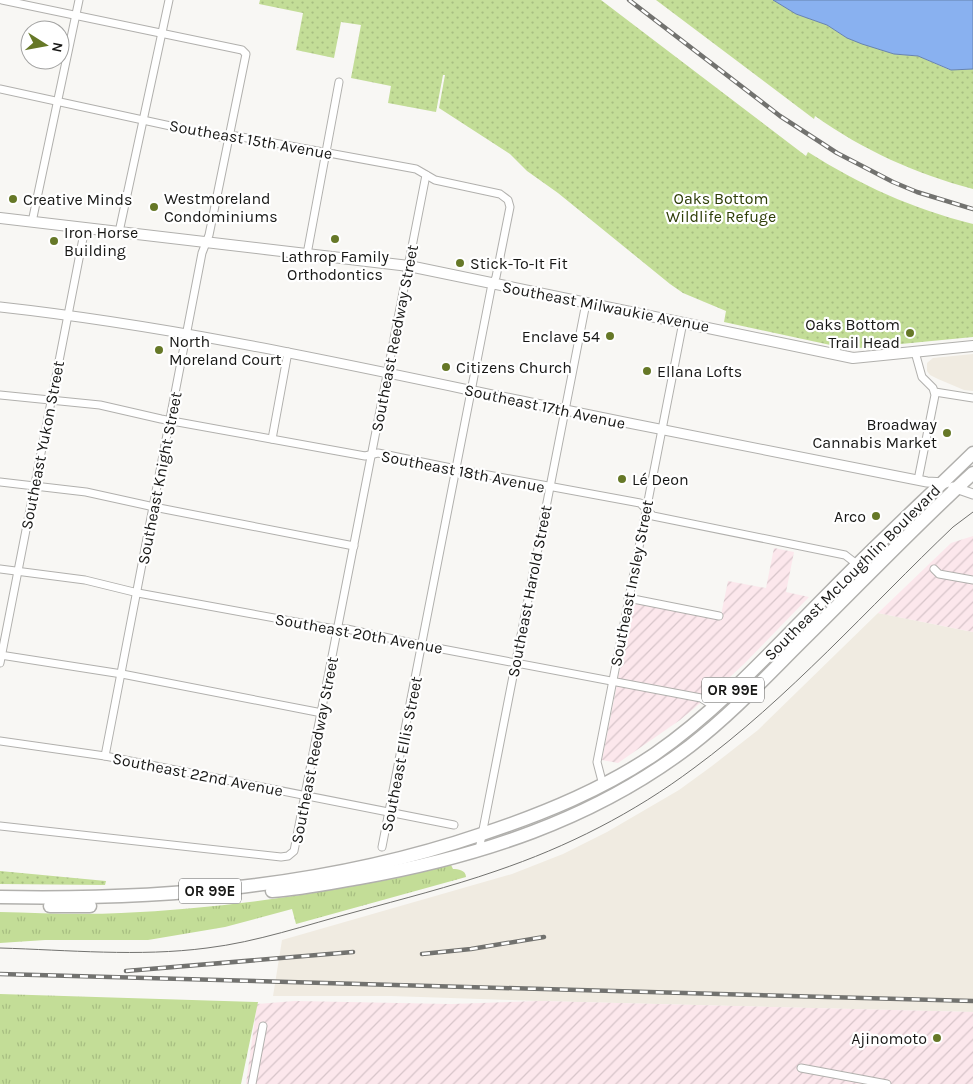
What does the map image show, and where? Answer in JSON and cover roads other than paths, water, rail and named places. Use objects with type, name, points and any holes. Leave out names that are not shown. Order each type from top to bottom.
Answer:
[{"type":"highway","name":"Southeast McLoughlin Boulevard","points":[[0,897],[136,896],[190,893],[276,883],[359,868],[464,841],[541,814],[603,785],[656,753],[715,707],[973,453]]},
{"type":"highway","name":"Southeast McLoughlin Boulevard","points":[[0,905],[114,906],[194,901],[248,895],[405,870],[479,850],[543,828],[594,806],[643,778],[691,745],[740,704],[964,485],[973,473]]},
{"type":"main road","name":"Southeast Milwaukie Avenue","points":[[0,218],[409,266],[853,358],[973,346]]},
{"type":"street","points":[[2,0],[162,33]]},
{"type":"street","points":[[32,222],[79,0]]},
{"type":"street","points":[[119,232],[169,0]]},
{"type":"street","name":"Southeast Knight Street","points":[[105,756],[138,593],[202,253],[209,235],[246,54],[242,50],[162,33]]},
{"type":"street","points":[[307,254],[339,82]]},
{"type":"street","name":"Southeast 15th Avenue","points":[[0,89],[221,137],[236,136],[416,169],[435,180],[500,194]]},
{"type":"street","name":"Southeast Reedway Street","points":[[0,826],[281,857],[292,854],[296,847],[426,175]]},
{"type":"street","name":"Southeast Ellis Street","points":[[382,848],[491,289],[496,277],[510,208],[508,200],[500,194]]},
{"type":"street","name":"Southeast Yukon Street","points":[[1,657],[85,228]]},
{"type":"street","name":"Southeast Harold Street","points":[[479,850],[586,303]]},
{"type":"street","name":"Southeast 17th Avenue","points":[[0,307],[186,333],[288,352],[661,430],[918,480],[964,485],[973,494]]},
{"type":"street","name":"Southeast Insley Street","points":[[603,785],[597,762],[661,430],[684,322]]},
{"type":"street","points":[[272,439],[288,352]]},
{"type":"street","points":[[915,352],[922,377],[933,388],[935,400],[918,480]]},
{"type":"street","points":[[934,392],[973,398]]},
{"type":"street","name":"Southeast 18th Avenue","points":[[0,395],[100,406],[365,456],[378,453],[640,503],[653,516],[845,555],[858,565]]},
{"type":"street","points":[[0,482],[86,492],[354,546]]},
{"type":"street","name":"Southeast 20th Avenue","points":[[0,569],[85,580],[138,593],[329,628],[347,629],[421,645],[701,698],[715,707]]},
{"type":"street","points":[[934,569],[939,574],[973,580]]},
{"type":"street","points":[[628,598],[719,616]]},
{"type":"street","points":[[1,657],[122,674],[322,713]]},
{"type":"street","name":"Southeast 22nd Avenue","points":[[0,741],[105,756],[454,825]]},
{"type":"street","points":[[252,1084],[263,1026]]},
{"type":"street","points":[[801,1068],[887,1084]]},
{"type":"water","points":[[773,0],[973,0],[973,69],[951,70],[918,56],[894,54],[862,44],[847,38],[827,25],[796,14]]},
{"type":"tram line","points":[[0,948],[156,952],[181,951],[244,942],[426,893],[522,862],[574,840],[648,800],[729,741],[827,652],[953,527],[973,512]]},
{"type":"railway","points":[[629,0],[780,116],[837,153],[893,182],[917,192],[973,209]]},
{"type":"railway","points":[[422,954],[471,949],[544,937]]},
{"type":"railway","points":[[126,971],[353,952]]},
{"type":"railway","points":[[0,974],[973,1001]]},
{"type":"place","name":"Creative Minds","points":[[13,199]]},
{"type":"place","name":"Westmoreland Condominiums","points":[[154,207]]},
{"type":"place","name":"Lathrop Family Orthodontics","points":[[335,239]]},
{"type":"place","name":"Iron Horse Building","points":[[54,241]]},
{"type":"place","name":"Stick-To-It Fit","points":[[460,263]]},
{"type":"place","name":"Oaks Bottom Trail Head","points":[[910,333]]},
{"type":"place","name":"Enclave 54","points":[[610,336]]},
{"type":"place","name":"North Moreland Court","points":[[159,350]]},
{"type":"place","name":"Citizens Church","points":[[446,367]]},
{"type":"place","name":"Ellana Lofts","points":[[647,371]]},
{"type":"place","name":"Broadway Cannabis Market","points":[[947,433]]},
{"type":"place","name":"Lé Deon","points":[[622,479]]},
{"type":"place","name":"Arco","points":[[876,516]]},
{"type":"place","name":"Ajinomoto","points":[[937,1038]]},
{"type":"park label","name":"Oaks Bottom Wildlife Refuge","points":[[721,207]]}]
